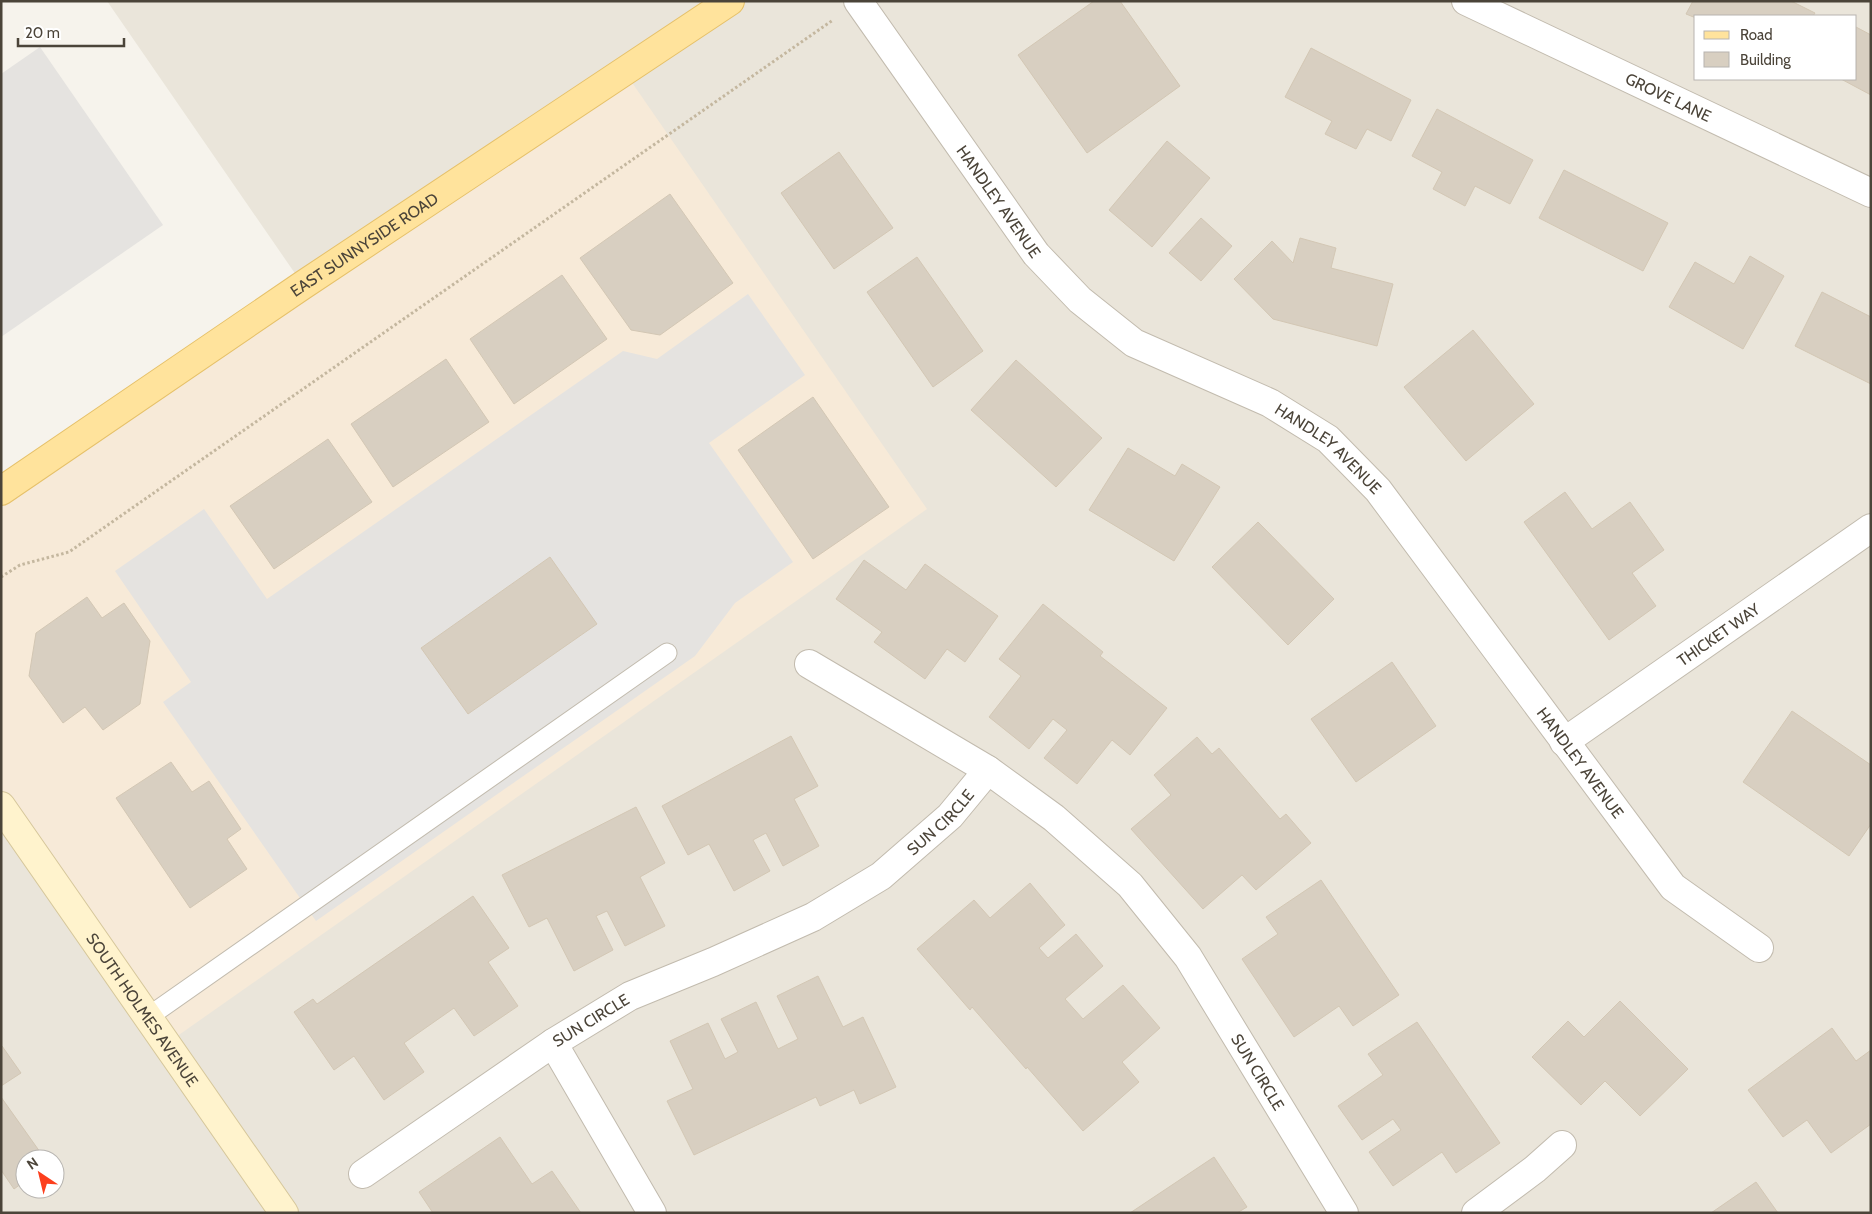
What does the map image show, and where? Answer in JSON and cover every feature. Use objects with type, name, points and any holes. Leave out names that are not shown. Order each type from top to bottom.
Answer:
[{"type":"main road","name":"EAST SUNNYSIDE ROAD","points":[[1,492],[303,285],[730,1]]},
{"type":"street","name":"HANDLEY AVENUE","points":[[858,1],[1036,254],[1080,300],[1134,342],[1270,403],[1328,440],[1378,490],[1673,887],[1759,948]]},
{"type":"street","name":"GROVE LANE","points":[[1466,1],[1871,193]]},
{"type":"street","name":"THICKET WAY","points":[[1564,742],[1871,528]]},
{"type":"street","points":[[809,664],[988,770]]},
{"type":"street","name":"SUN CIRCLE","points":[[652,1213],[553,1044],[630,996],[713,962],[813,917],[882,876],[950,816],[988,770],[1054,818],[1130,885],[1188,957],[1344,1213]]},
{"type":"street","name":"SOUTH HOLMES AVENUE","points":[[1,806],[284,1213]]},
{"type":"street","points":[[363,1174],[553,1044]]},
{"type":"street","points":[[1476,1213],[1535,1169],[1562,1144]]},
{"type":"lane","points":[[148,1017],[667,653]]},
{"type":"path","points":[[1,577],[20,565],[69,552],[828,25]]},
{"type":"shaded area","points":[[107,1],[1871,1],[1871,1213],[1,1213],[1,806],[303,285]]},
{"type":"shaded area","points":[[40,47],[163,225],[1,337],[1,74]]},
{"type":"shaded area","points":[[624,71],[927,509],[166,1044],[1,806],[1,491]]},
{"type":"shaded area","points":[[748,294],[805,375],[709,443],[793,562],[735,603],[695,656],[316,921],[163,702],[191,682],[115,571],[204,509],[267,599],[623,351],[657,359]]},
{"type":"building","points":[[1094,1],[1120,1],[1180,86],[1087,153],[1018,55]]},
{"type":"building","points":[[1693,1],[1791,1],[1815,13],[1814,15],[1694,15],[1694,17],[1686,14]]},
{"type":"building","points":[[1857,28],[1871,35],[1871,95],[1843,80],[1857,80]]},
{"type":"building","points":[[1311,48],[1411,100],[1391,141],[1367,129],[1356,149],[1325,134],[1332,121],[1285,97]]},
{"type":"building","points":[[1437,109],[1533,160],[1510,204],[1475,186],[1465,206],[1433,189],[1442,172],[1412,156]]},
{"type":"building","points":[[1167,141],[1210,178],[1152,247],[1109,210]]},
{"type":"building","points":[[839,152],[893,228],[834,269],[781,193]]},
{"type":"building","points":[[1564,170],[1668,223],[1643,271],[1539,218]]},
{"type":"building","points":[[670,194],[733,283],[660,335],[631,330],[580,258]]},
{"type":"building","points":[[1201,218],[1232,246],[1201,281],[1169,253]]},
{"type":"building","points":[[1300,238],[1336,248],[1331,268],[1393,284],[1377,346],[1273,319],[1234,279],[1272,241],[1293,263]]},
{"type":"building","points":[[1750,256],[1784,276],[1743,349],[1669,307],[1695,262],[1734,284]]},
{"type":"building","points":[[917,257],[983,351],[933,387],[867,292]]},
{"type":"building","points":[[562,275],[607,339],[514,404],[470,339]]},
{"type":"building","points":[[1822,292],[1871,317],[1871,384],[1795,346]]},
{"type":"building","points":[[1473,330],[1534,404],[1466,461],[1404,387]]},
{"type":"building","points":[[446,359],[489,422],[393,487],[351,424]]},
{"type":"building","points":[[1016,360],[1102,438],[1056,487],[971,410]]},
{"type":"building","points":[[813,397],[889,507],[813,559],[738,450]]},
{"type":"building","points":[[328,439],[372,502],[274,569],[230,506]]},
{"type":"building","points":[[1128,448],[1175,476],[1182,464],[1220,487],[1174,561],[1089,510]]},
{"type":"building","points":[[1565,492],[1592,529],[1630,502],[1664,550],[1632,573],[1656,606],[1609,640],[1524,522]]},
{"type":"building","points":[[1258,522],[1334,599],[1288,645],[1212,567]]},
{"type":"building","points":[[550,557],[597,624],[468,714],[421,648]]},
{"type":"building","points":[[864,560],[906,590],[925,564],[998,616],[965,662],[947,649],[925,679],[874,642],[882,632],[836,599]]},
{"type":"building","points":[[87,597],[102,618],[124,603],[150,641],[140,704],[103,730],[85,707],[63,723],[29,676],[36,633]]},
{"type":"building","points":[[1043,604],[1103,652],[1100,656],[1167,708],[1130,755],[1112,740],[1077,784],[1044,758],[1067,730],[1053,719],[1029,749],[989,717],[1021,676],[999,659]]},
{"type":"building","points":[[1392,662],[1436,726],[1356,782],[1311,719]]},
{"type":"building","points":[[1792,711],[1871,765],[1871,824],[1849,856],[1743,782]]},
{"type":"building","points":[[791,736],[818,786],[794,799],[819,846],[783,866],[766,833],[753,840],[770,871],[734,891],[709,844],[688,855],[662,806]]},
{"type":"building","points":[[1197,737],[1212,754],[1219,748],[1280,819],[1286,814],[1311,843],[1256,890],[1242,875],[1203,909],[1131,829],[1171,795],[1154,775]]},
{"type":"building","points":[[171,762],[192,792],[209,781],[241,829],[227,839],[247,869],[190,908],[116,798]]},
{"type":"building","points":[[636,807],[665,863],[640,877],[665,926],[625,946],[607,911],[596,916],[613,950],[574,971],[547,918],[529,927],[502,875]]},
{"type":"building","points":[[1321,880],[1399,995],[1353,1026],[1339,1006],[1294,1037],[1242,959],[1278,934],[1266,917]]},
{"type":"building","points":[[1030,883],[1065,925],[1039,948],[1048,958],[1076,934],[1103,966],[1065,999],[1083,1019],[1123,985],[1160,1028],[1122,1062],[1139,1082],[1083,1131],[972,1007],[970,1010],[917,949],[974,900],[990,918]]},
{"type":"building","points":[[473,896],[509,948],[488,962],[518,1006],[474,1036],[454,1008],[404,1043],[424,1072],[384,1100],[354,1056],[334,1070],[294,1012],[313,999],[317,1004]]},
{"type":"building","points":[[818,976],[843,1027],[863,1017],[896,1087],[860,1104],[854,1090],[820,1106],[816,1097],[694,1155],[667,1101],[693,1089],[670,1041],[708,1023],[725,1059],[738,1052],[721,1019],[756,1002],[778,1049],[798,1039],[777,996]]},
{"type":"building","points":[[1620,1001],[1688,1069],[1640,1116],[1605,1081],[1581,1105],[1532,1057],[1568,1021],[1584,1037]]},
{"type":"building","points":[[1417,1022],[1500,1143],[1456,1173],[1442,1152],[1393,1186],[1369,1152],[1401,1130],[1393,1119],[1362,1140],[1338,1106],[1383,1075],[1368,1054]]},
{"type":"building","points":[[1832,1028],[1856,1061],[1871,1050],[1871,1124],[1831,1153],[1807,1120],[1783,1137],[1748,1090]]},
{"type":"building","points":[[1,1047],[21,1073],[1,1086]]},
{"type":"building","points":[[1,1097],[38,1149],[15,1149],[14,1189],[1,1170]]},
{"type":"building","points":[[500,1137],[532,1184],[552,1171],[581,1213],[433,1213],[419,1192]]},
{"type":"building","points":[[1214,1157],[1247,1207],[1237,1213],[1130,1213]]},
{"type":"building","points":[[1756,1182],[1778,1213],[1711,1213]]}]
